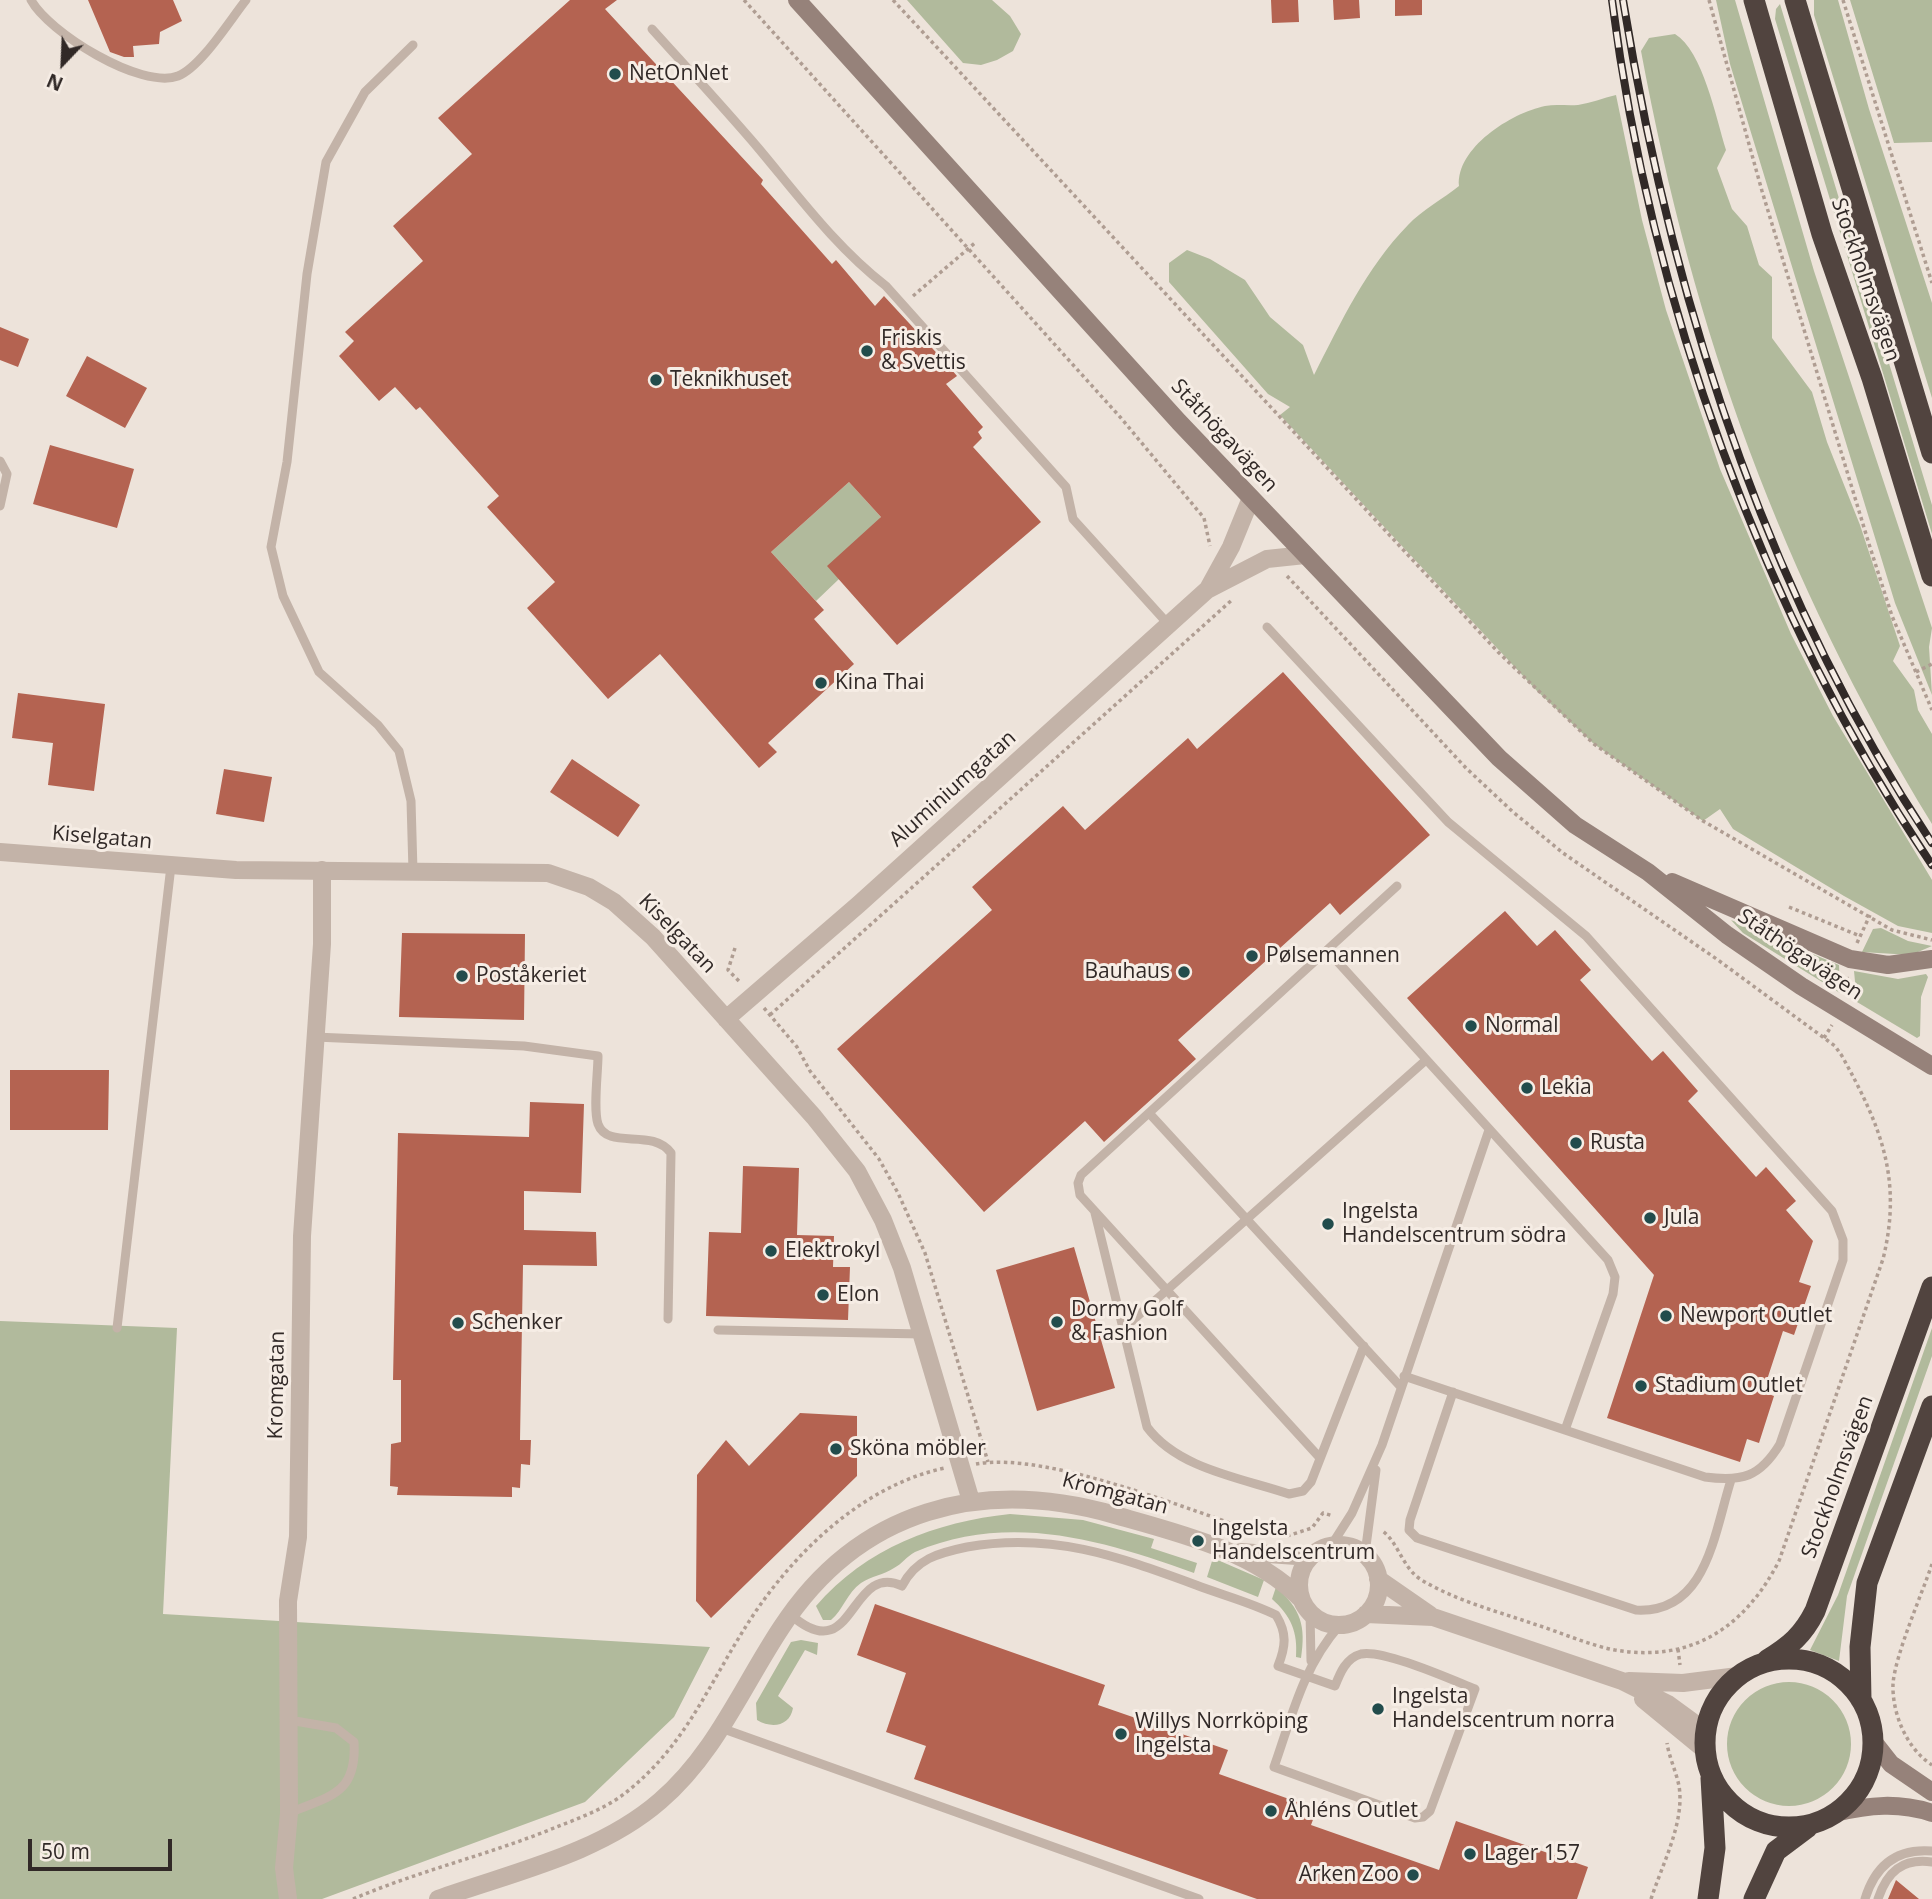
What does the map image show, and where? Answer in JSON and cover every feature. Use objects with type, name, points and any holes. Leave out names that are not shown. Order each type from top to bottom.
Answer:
[{"type":"highway","name":"Stockholmsvägen","points":[[1754,0],[1822,234],[1872,378],[1932,576]]},
{"type":"highway","name":"Stockholmsvägen","points":[[1795,0],[1932,453]]},
{"type":"highway","name":"Stockholmsvägen","points":[[1762,1663],[1798,1639],[1815,1611],[1932,1287]]},
{"type":"highway","points":[[1861,1700],[1860,1636],[1867,1583],[1932,1406]]},
{"type":"highway","points":[[1708,1899],[1715,1848],[1711,1776],[1705,1741],[1715,1702],[1738,1676],[1762,1663],[1786,1659],[1811,1662],[1840,1676],[1861,1700],[1870,1720],[1873,1741],[1871,1758],[1859,1789],[1835,1813],[1813,1824],[1776,1851],[1754,1899]]},
{"type":"highway","points":[[1711,1776],[1731,1805],[1753,1819],[1778,1827],[1813,1824]]},
{"type":"main road","name":"Ståthögavägen","points":[[797,0],[1251,498],[1499,758],[1575,825],[1648,872],[1727,934],[1801,986],[1932,1066]]},
{"type":"main road","name":"Ståthögavägen","points":[[1648,872],[1850,959],[1888,965],[1932,959]]},
{"type":"main road","points":[[1873,1741],[1891,1764],[1932,1792]]},
{"type":"main road","points":[[1835,1813],[1886,1805],[1910,1805],[1932,1813]]},
{"type":"street","name":"Aluminiumgatan","points":[[726,1018],[858,905],[1207,590],[1228,568],[1251,498]]},
{"type":"street","points":[[1228,568],[1267,559],[1305,555]]},
{"type":"street","name":"Kiselgatan","points":[[0,852],[171,866],[548,873],[589,887],[614,902],[653,937],[857,1171],[883,1220],[922,1334],[971,1501]]},
{"type":"street","name":"Kromgatan","points":[[288,1899],[284,1868],[289,1813],[288,1601],[298,1537],[302,1236],[321,944],[322,870]]},
{"type":"street","name":"Kromgatan","points":[[439,1899],[568,1853],[615,1832],[670,1793],[698,1762],[722,1728],[790,1615],[817,1580],[870,1539],[916,1517],[971,1501],[1012,1497],[1067,1502],[1224,1550],[1273,1574],[1306,1605]]},
{"type":"street","points":[[1366,1614],[1378,1592],[1378,1580],[1374,1566],[1364,1555],[1343,1545],[1331,1546],[1310,1557],[1300,1576],[1306,1605],[1324,1622],[1339,1626],[1366,1614],[1433,1617]]},
{"type":"street","name":"Kromgatan","points":[[1224,1550],[1310,1557]]},
{"type":"street","points":[[1378,1580],[1433,1617],[1622,1681],[1668,1704],[1705,1741]]},
{"type":"street","points":[[1622,1681],[1683,1683],[1738,1676]]},
{"type":"lane","points":[[31,0],[38,13],[75,39],[133,72],[159,79],[178,76],[193,66],[246,0]]},
{"type":"lane","points":[[652,29],[746,135],[821,226],[903,305],[1066,487],[1073,519],[1169,625]]},
{"type":"lane","points":[[413,45],[365,92],[326,162],[307,274],[287,463],[271,547],[283,596],[319,672],[379,725],[399,751],[411,801],[413,871]]},
{"type":"lane","points":[[0,461],[7,474],[0,506]]},
{"type":"lane","points":[[1267,627],[1448,822],[1586,936],[1832,1210],[1843,1240],[1843,1260],[1780,1444],[1769,1461],[1754,1474],[1731,1480],[1705,1477],[1404,1376]]},
{"type":"lane","points":[[117,1328],[171,866]]},
{"type":"lane","points":[[1321,1458],[1094,1211],[1080,1195],[1078,1183],[1082,1174],[1397,886]]},
{"type":"lane","points":[[1327,950],[1608,1260],[1615,1277],[1613,1294],[1566,1430]]},
{"type":"lane","points":[[314,1037],[524,1046],[598,1056],[597,1123],[604,1132],[615,1138],[653,1140],[664,1144],[671,1153],[668,1319]]},
{"type":"lane","points":[[1123,1329],[1426,1060]]},
{"type":"lane","points":[[1149,1113],[1400,1386]]},
{"type":"lane","points":[[1364,1555],[1369,1511],[1382,1445],[1489,1130]]},
{"type":"lane","points":[[1094,1211],[1147,1427],[1159,1444],[1177,1456],[1289,1494],[1303,1492],[1311,1482],[1364,1346]]},
{"type":"lane","points":[[718,1330],[922,1334]]},
{"type":"lane","points":[[1453,1392],[1409,1530],[1417,1538],[1636,1610],[1667,1608],[1687,1594],[1700,1577],[1731,1480]]},
{"type":"lane","points":[[1331,1546],[1348,1521],[1382,1445]]},
{"type":"lane","points":[[790,1615],[810,1629],[820,1632],[832,1630],[848,1618],[862,1594],[882,1582],[902,1586],[909,1571],[922,1560],[952,1550],[993,1543],[1035,1541],[1091,1549],[1125,1559],[1276,1615],[1285,1637],[1285,1649],[1278,1666],[1306,1676],[1335,1686],[1348,1662],[1360,1654],[1378,1654],[1475,1689],[1430,1811],[1423,1817],[1415,1818],[1275,1768],[1306,1676],[1311,1663],[1339,1626]]},
{"type":"lane","points":[[1306,1605],[1311,1663]]},
{"type":"lane","points":[[289,1720],[336,1728],[354,1742],[355,1766],[339,1792],[289,1813]]},
{"type":"lane","points":[[722,1728],[1199,1899]]},
{"type":"lane","points":[[1865,1899],[1874,1874],[1882,1865],[1905,1853],[1932,1851]]},
{"type":"lane","points":[[1878,1899],[1887,1876],[1896,1867],[1909,1862],[1932,1862]]},
{"type":"path","points":[[744,0],[1121,418],[1204,518],[1206,537],[1228,568],[1246,587],[770,1015]]},
{"type":"path","points":[[893,0],[1498,652],[1594,744],[1703,821],[1892,930],[1914,938],[1932,940]]},
{"type":"path","points":[[1709,0],[1828,413],[1892,616],[1932,710]]},
{"type":"path","points":[[1843,0],[1932,283]]},
{"type":"path","points":[[903,305],[976,242]]},
{"type":"path","points":[[1916,672],[1932,664]]},
{"type":"path","points":[[1789,907],[1860,936]]},
{"type":"path","points":[[1369,1526],[1384,1531],[1412,1573],[1442,1591],[1614,1650],[1658,1652],[1678,1649],[1719,1632],[1737,1620],[1753,1604],[1779,1561],[1883,1259],[1890,1221],[1889,1175],[1877,1125],[1842,1056],[1824,1038]]},
{"type":"path","points":[[1285,1536],[1312,1528],[1323,1513],[1348,1521]]},
{"type":"path","points":[[1932,1564],[1893,1685],[1904,1731],[1913,1749],[1932,1765]]},
{"type":"path","points":[[1651,1899],[1678,1817],[1679,1787],[1666,1736]]},
{"type":"green space","points":[[907,0],[992,0],[1010,16],[1021,34],[1013,51],[997,60],[981,65],[963,63]]},
{"type":"green space","points":[[1716,0],[1735,0],[1814,271],[1932,628],[1929,647],[1932,695],[1895,603],[1730,64]]},
{"type":"green space","points":[[1814,0],[1838,0],[1869,109],[1932,303],[1932,398],[1814,15]]},
{"type":"green space","points":[[1850,0],[1932,0],[1932,142],[1894,143]]},
{"type":"green space","points":[[1780,4],[1932,505],[1932,534],[1775,19],[1776,9]]},
{"type":"green space","points":[[1675,34],[1693,55],[1707,86],[1726,150],[1717,168],[1732,209],[1747,226],[1759,265],[1772,277],[1772,338],[1812,392],[1827,442],[1860,525],[1900,646],[1893,661],[1914,690],[1918,710],[1932,734],[1932,824],[1878,731],[1830,639],[1750,451],[1717,355],[1688,257],[1641,51],[1649,38]]},
{"type":"green space","points":[[1616,95],[1642,220],[1666,310],[1720,469],[1791,634],[1833,716],[1932,880],[1932,933],[1898,926],[1844,896],[1733,829],[1720,809],[1703,821],[1594,744],[1537,691],[1280,415],[1290,407],[1268,394],[1169,282],[1169,263],[1187,250],[1210,259],[1245,280],[1270,317],[1303,345],[1314,375],[1355,296],[1379,259],[1426,209],[1459,186],[1460,172],[1466,158],[1488,134],[1531,110],[1549,105],[1578,105]]},
{"type":"green space","points":[[849,482],[881,517],[839,579],[816,601],[771,552]]},
{"type":"green space","points":[[1731,920],[1839,965],[1840,993],[1743,933]]},
{"type":"green space","points":[[1881,928],[1908,941],[1932,946],[1911,955],[1862,952],[1873,929]]},
{"type":"green space","points":[[1854,971],[1898,979],[1926,974],[1928,977],[1921,997],[1920,1036],[1917,1038],[1857,1002]]},
{"type":"green space","points":[[0,1321],[177,1328],[163,1614],[710,1647],[674,1717],[585,1802],[322,1899],[0,1899]]},
{"type":"green space","points":[[1932,1328],[1932,1356],[1847,1596],[1839,1661],[1810,1650],[1838,1595]]},
{"type":"green space","points":[[1010,1514],[1083,1520],[1154,1539],[1151,1548],[1197,1563],[1194,1573],[1090,1541],[1021,1532],[986,1534],[950,1540],[915,1552],[890,1570],[861,1583],[831,1620],[823,1620],[816,1606],[857,1568],[880,1554],[929,1531]]},
{"type":"green space","points":[[1213,1558],[1264,1580],[1258,1597],[1207,1577]]},
{"type":"green space","points":[[1276,1587],[1291,1603],[1300,1619],[1303,1636],[1301,1658],[1296,1657],[1296,1640],[1292,1625],[1272,1599]]},
{"type":"green space","points":[[801,1640],[818,1643],[817,1655],[805,1650],[778,1696],[793,1708],[791,1714],[780,1724],[757,1720],[756,1703],[791,1642]]},
{"type":"green space","points":[[1789,1682],[1813,1686],[1833,1700],[1847,1720],[1851,1744],[1847,1768],[1833,1788],[1813,1802],[1789,1806],[1765,1802],[1745,1788],[1731,1768],[1727,1744],[1731,1720],[1745,1700],[1765,1686]]},
{"type":"building","points":[[88,0],[173,0],[182,21],[160,32],[159,44],[133,46],[134,57],[124,57],[110,52]]},
{"type":"building","name":"Teknikhuset","points":[[570,0],[617,0],[605,9],[763,180],[761,184],[832,264],[836,260],[875,306],[884,296],[945,362],[957,376],[946,384],[983,427],[978,432],[982,438],[973,447],[1041,522],[897,645],[827,566],[881,517],[849,482],[771,552],[824,610],[814,619],[854,664],[768,743],[777,752],[759,768],[660,654],[608,699],[527,608],[555,582],[487,507],[499,496],[420,407],[416,410],[395,387],[379,401],[339,356],[354,341],[345,332],[423,261],[393,226],[472,154],[438,118]]},
{"type":"building","points":[[1271,0],[1298,0],[1299,22],[1272,23]]},
{"type":"building","points":[[1333,0],[1359,0],[1360,18],[1334,20]]},
{"type":"building","points":[[1395,0],[1422,0],[1422,15],[1395,16]]},
{"type":"building","points":[[0,327],[29,339],[18,367],[0,360]]},
{"type":"building","points":[[87,356],[147,388],[125,428],[66,396]]},
{"type":"building","points":[[50,445],[134,469],[117,528],[33,504]]},
{"type":"building","points":[[1283,672],[1430,835],[1340,915],[1330,903],[1178,1040],[1196,1059],[1104,1142],[1085,1121],[984,1212],[837,1049],[992,910],[972,887],[1063,806],[1085,830],[1188,738],[1197,749]]},
{"type":"building","points":[[18,693],[105,704],[94,791],[48,785],[53,743],[12,738]]},
{"type":"building","points":[[572,759],[640,805],[618,837],[550,792]]},
{"type":"building","points":[[224,769],[272,777],[264,822],[216,814]]},
{"type":"building","points":[[1505,911],[1537,946],[1555,930],[1591,970],[1580,980],[1652,1061],[1663,1051],[1698,1091],[1688,1101],[1756,1177],[1766,1167],[1796,1201],[1786,1210],[1813,1241],[1799,1282],[1811,1286],[1794,1335],[1783,1331],[1763,1392],[1774,1396],[1759,1443],[1747,1439],[1740,1462],[1607,1418],[1654,1275],[1407,998]]},
{"type":"building","name":"Poståkeriet","points":[[402,933],[525,934],[524,1020],[399,1017]]},
{"type":"building","points":[[10,1070],[109,1070],[108,1130],[10,1130]]},
{"type":"building","name":"Schenker","points":[[530,1102],[584,1104],[581,1193],[524,1191],[524,1230],[596,1232],[597,1266],[523,1265],[520,1440],[531,1440],[530,1465],[521,1464],[520,1488],[512,1487],[512,1497],[397,1495],[398,1487],[390,1486],[391,1444],[401,1442],[401,1380],[393,1380],[398,1133],[529,1137]]},
{"type":"building","name":"Elektrokyl","points":[[743,1166],[799,1168],[797,1235],[834,1236],[833,1267],[850,1267],[848,1320],[706,1316],[709,1232],[741,1233]]},
{"type":"building","points":[[1074,1247],[1115,1388],[1037,1411],[996,1270]]},
{"type":"building","points":[[800,1413],[857,1416],[857,1476],[711,1618],[696,1601],[697,1475],[726,1440],[749,1466]]},
{"type":"building","points":[[875,1604],[1105,1685],[1098,1705],[1228,1750],[1219,1774],[1317,1809],[1311,1825],[1439,1870],[1456,1821],[1588,1867],[1577,1899],[1257,1899],[914,1779],[926,1746],[886,1732],[906,1673],[857,1655]]},
{"type":"building","points":[[1896,1880],[1919,1899],[1888,1899]]},
{"type":"railway","points":[[1612,0],[1630,113],[1654,226],[1685,339],[1723,451],[1767,560],[1816,666],[1871,768],[1932,865]]},
{"type":"railway","points":[[1623,0],[1643,111],[1668,221],[1698,330],[1733,438],[1773,544],[1820,647],[1873,747],[1932,843]]},
{"type":"place","name":"NetOnNet","points":[[615,74]]},
{"type":"place","name":"Friskis & Svettis","points":[[867,351]]},
{"type":"place","name":"Teknikhuset","points":[[656,380]]},
{"type":"place","name":"Kina Thai","points":[[821,683]]},
{"type":"place","name":"Pølsemannen","points":[[1252,956]]},
{"type":"place","name":"Bauhaus","points":[[1184,972]]},
{"type":"place","name":"Poståkeriet","points":[[462,976]]},
{"type":"place","name":"Normal","points":[[1471,1026]]},
{"type":"place","name":"Lekia","points":[[1527,1088]]},
{"type":"place","name":"Rusta","points":[[1576,1143]]},
{"type":"place","name":"Jula","points":[[1650,1218]]},
{"type":"place","name":"Ingelsta Handelscentrum södra","points":[[1328,1224]]},
{"type":"place","name":"Elektrokyl","points":[[771,1251]]},
{"type":"place","name":"Elon","points":[[823,1295]]},
{"type":"place","name":"Newport Outlet","points":[[1666,1316]]},
{"type":"place","name":"Dormy Golf & Fashion","points":[[1057,1322]]},
{"type":"place","name":"Schenker","points":[[458,1323]]},
{"type":"place","name":"Stadium Outlet","points":[[1641,1386]]},
{"type":"place","name":"Sköna möbler","points":[[836,1449]]},
{"type":"place","name":"Ingelsta Handelscentrum","points":[[1198,1541]]},
{"type":"place","name":"Ingelsta Handelscentrum norra","points":[[1378,1709]]},
{"type":"place","name":"Willys Norrköping Ingelsta","points":[[1121,1734]]},
{"type":"place","name":"Åhléns Outlet","points":[[1271,1811]]},
{"type":"place","name":"Lager 157","points":[[1470,1854]]},
{"type":"place","name":"Arken Zoo","points":[[1413,1875]]}]
